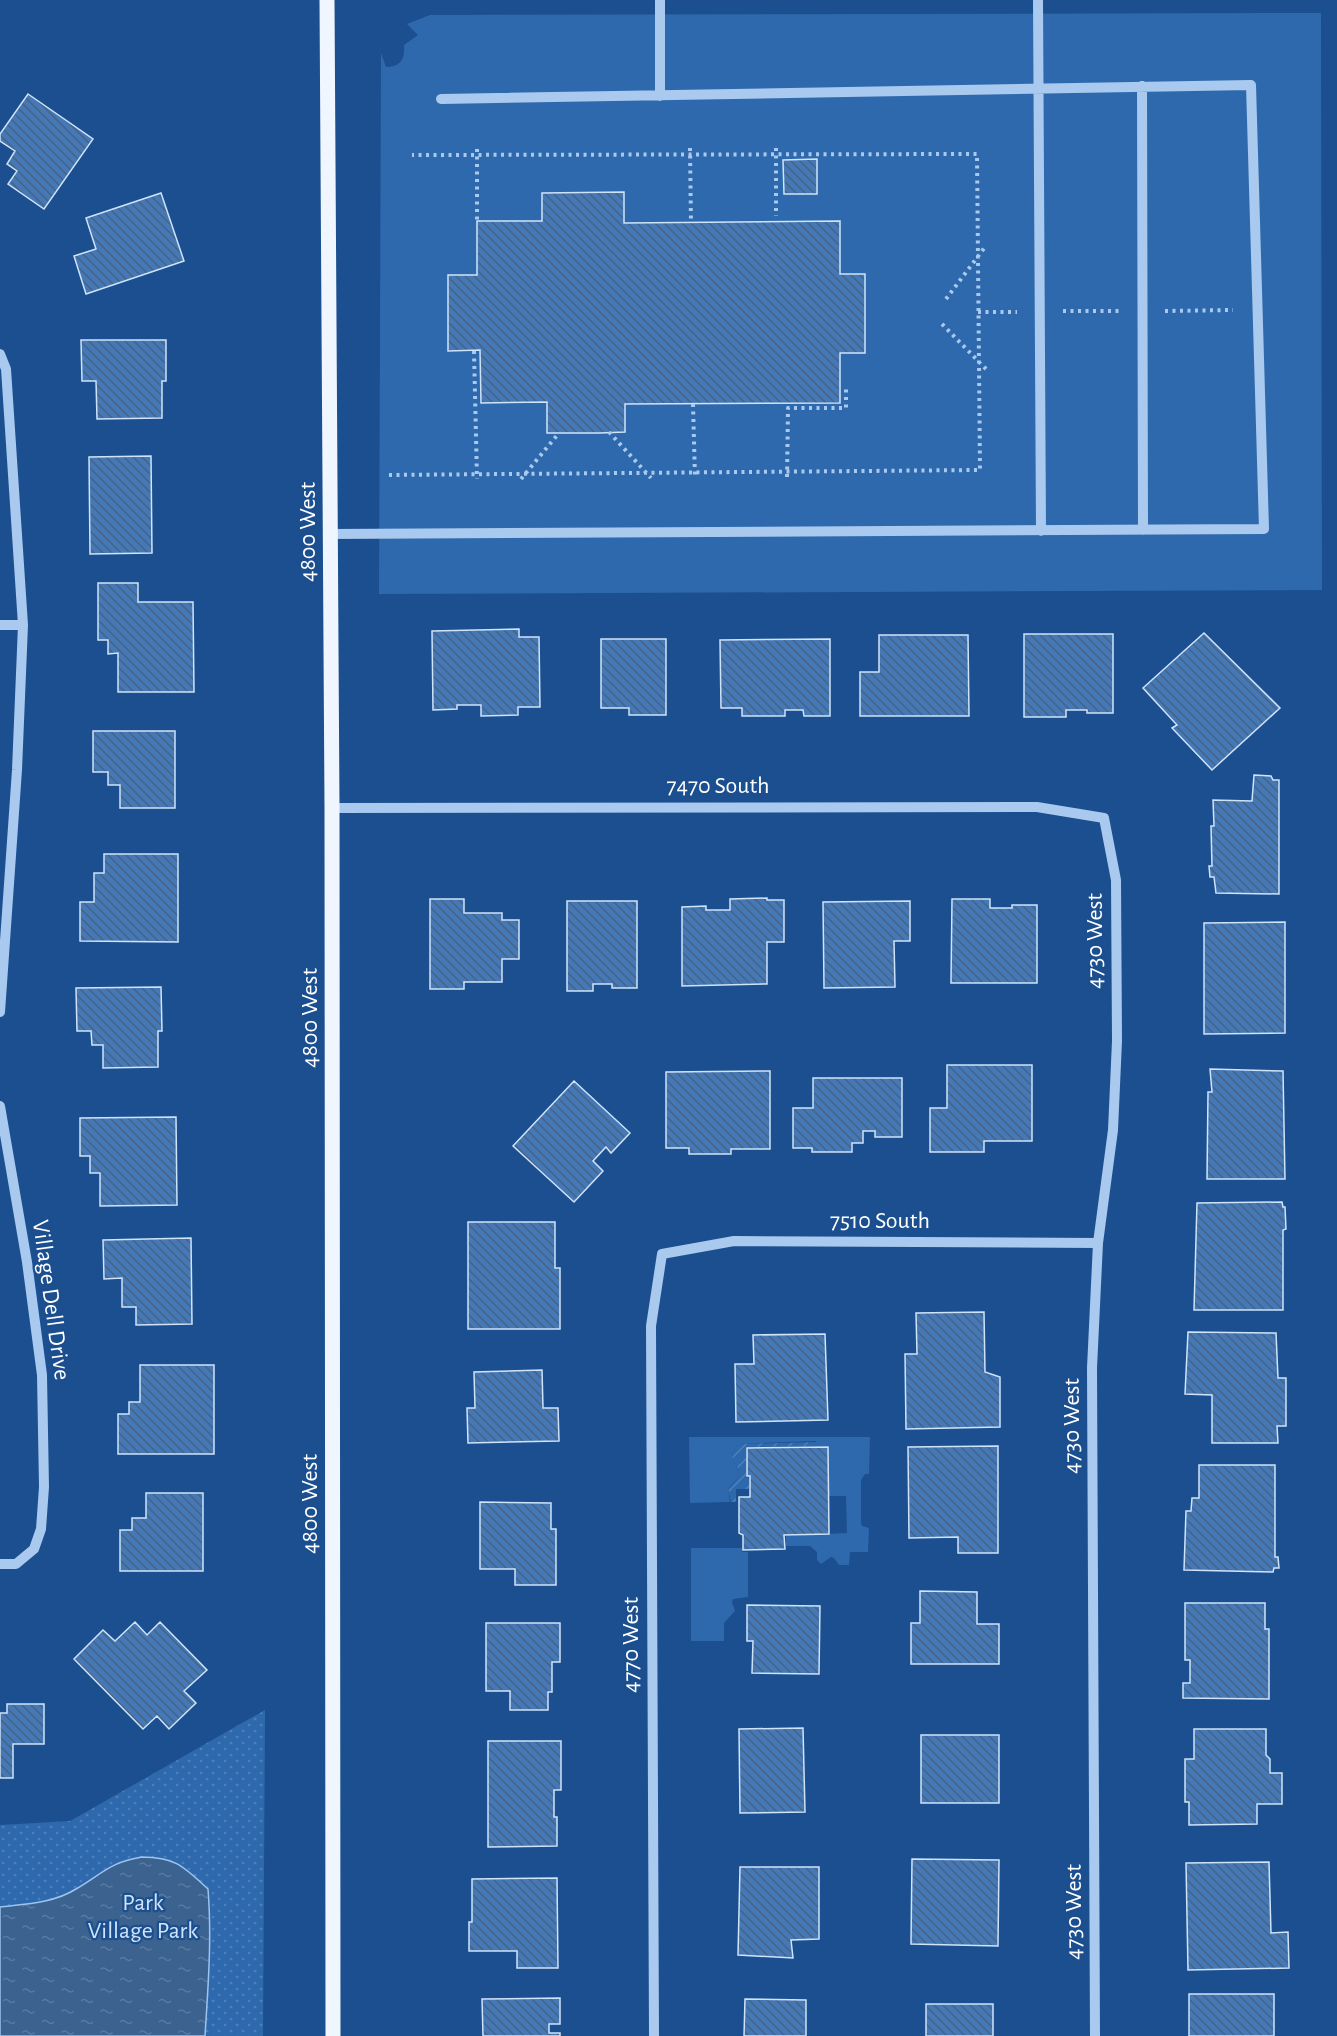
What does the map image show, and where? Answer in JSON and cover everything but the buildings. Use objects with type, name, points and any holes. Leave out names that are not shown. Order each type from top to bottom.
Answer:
[{"type":"main road","name":"4800 West","points":[[327,0],[332,808],[333,2036]]},
{"type":"street","points":[[660,0],[660,96]]},
{"type":"street","points":[[1038,0],[1041,531]]},
{"type":"street","points":[[330,534],[1264,529],[1251,85],[441,99]]},
{"type":"street","points":[[1142,86],[1143,530]]},
{"type":"street","points":[[0,354],[6,369],[23,625],[17,770],[0,1012]]},
{"type":"street","points":[[0,625],[23,625]]},
{"type":"street","name":"7470 South","points":[[332,808],[1037,807],[1104,818]]},
{"type":"street","name":"4730 West","points":[[1095,2036],[1092,1368],[1098,1243],[1113,1130],[1117,1041],[1116,880],[1104,818]]},
{"type":"street","name":"Village Dell Drive","points":[[0,1106],[27,1262],[42,1375],[44,1488],[41,1529],[34,1549],[16,1564],[0,1564]]},
{"type":"street","name":"7510 South","points":[[662,1254],[734,1241],[1098,1243]]},
{"type":"street","name":"4770 West","points":[[654,2036],[651,1326],[662,1254]]},
{"type":"path","points":[[690,148],[691,223]]},
{"type":"path","points":[[776,151],[776,216]]},
{"type":"path","points":[[389,475],[477,477],[525,474],[695,475],[980,470],[977,154],[776,151],[690,154],[477,152],[412,154]]},
{"type":"path","points":[[477,152],[477,221]]},
{"type":"path","points":[[946,299],[985,247]]},
{"type":"path","points":[[942,324],[986,369]]},
{"type":"path","points":[[474,351],[477,477]]},
{"type":"path","points":[[787,474],[788,408],[846,408],[846,389]]},
{"type":"path","points":[[693,404],[695,475]]},
{"type":"path","points":[[609,432],[651,478]]},
{"type":"path","points":[[521,479],[559,433]]},
{"type":"green space","points":[[1321,13],[1322,590],[379,594],[381,53],[386,67],[399,64],[404,54],[404,45],[418,35],[407,24],[430,15]]},
{"type":"green space","points":[[689,1437],[870,1437],[869,1474],[865,1474],[861,1480],[861,1522],[862,1526],[869,1528],[868,1552],[850,1552],[849,1565],[839,1565],[831,1557],[821,1564],[817,1560],[817,1552],[810,1546],[786,1546],[786,1536],[847,1533],[846,1496],[829,1496],[828,1446],[816,1446],[816,1441],[739,1444],[732,1454],[739,1473],[728,1489],[730,1502],[690,1503]]},
{"type":"green space","points":[[816,1442],[816,1446],[746,1447],[746,1477],[749,1478],[749,1489],[736,1489],[736,1502],[731,1502],[728,1489],[738,1477],[739,1472],[732,1454],[739,1444]]},
{"type":"green space","points":[[691,1548],[742,1548],[742,1552],[748,1552],[748,1597],[733,1599],[735,1611],[724,1623],[724,1641],[691,1641]]},
{"type":"green space","name":"Park Village Park","points":[[265,1710],[263,2036],[0,2036],[0,1825],[70,1821]]},
{"type":"water","points":[[142,1857],[171,1861],[208,1889],[210,1945],[205,2036],[0,2036],[0,1907],[39,1902],[67,1894],[114,1865]]}]
